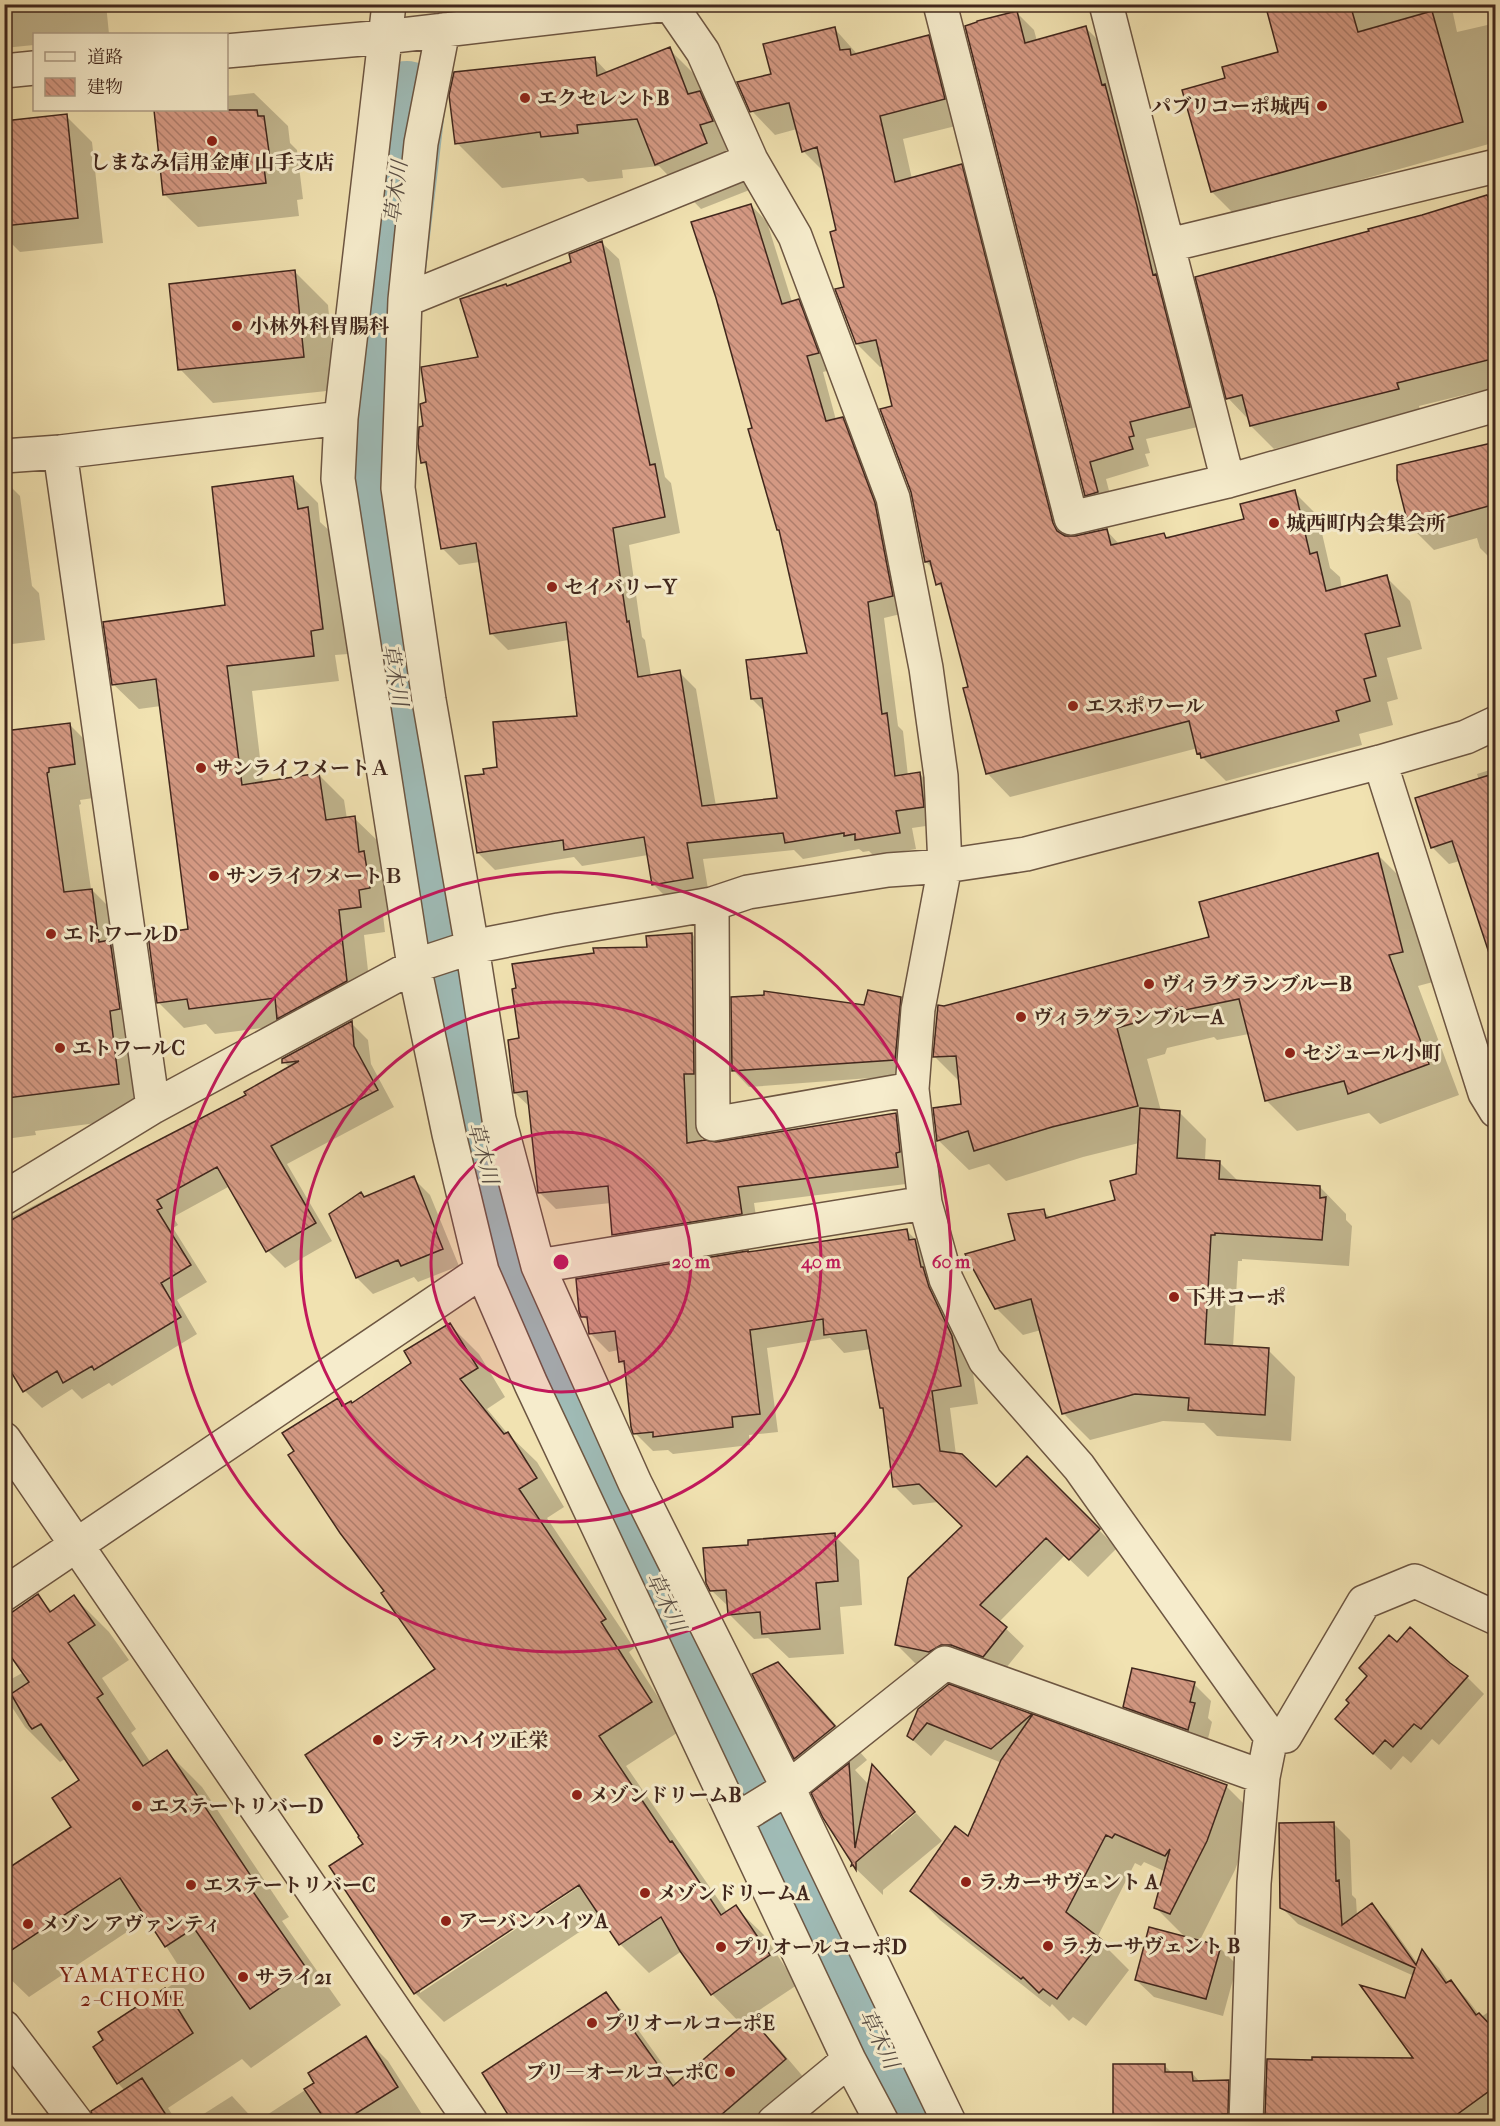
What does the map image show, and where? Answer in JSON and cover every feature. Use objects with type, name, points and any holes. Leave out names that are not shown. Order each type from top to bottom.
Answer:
[{"type":"street","points":[[389,4],[342,418],[338,479],[449,1134],[482,1271],[531,1384],[761,1804],[949,2121]]},
{"type":"street","points":[[228,51],[385,38],[669,4],[703,52],[751,160],[795,236],[892,498],[928,679],[941,776],[945,866],[918,1009],[912,1089],[926,1203],[946,1279],[985,1360],[1079,1467],[1271,1737],[1263,1777],[1254,1883],[1246,2121]]},
{"type":"street","points":[[940,4],[1071,518],[1228,481],[1496,405]]},
{"type":"street","points":[[1106,4],[1228,481]]},
{"type":"street","points":[[443,30],[421,143],[405,300],[398,488],[466,949],[498,1119],[538,1266],[635,1483],[761,1804],[849,2061],[882,2121]]},
{"type":"street","points":[[4,71],[33,68]]},
{"type":"street","points":[[405,300],[751,160]]},
{"type":"street","points":[[1169,245],[1496,166]]},
{"type":"street","points":[[4,456],[60,452],[342,418]]},
{"type":"street","points":[[60,452],[153,1107]]},
{"type":"street","points":[[4,1198],[153,1107],[421,963],[466,949],[559,930],[712,904],[748,892],[888,870],[945,866],[1026,854],[1380,762],[1466,737],[1496,723]]},
{"type":"street","points":[[1380,762],[1492,1098]]},
{"type":"street","points":[[712,904],[712,1124],[912,1089]]},
{"type":"street","points":[[538,1266],[926,1203]]},
{"type":"street","points":[[4,1594],[482,1271]]},
{"type":"street","points":[[4,1439],[471,2121]]},
{"type":"street","points":[[1271,1737],[1285,1736],[1364,1602],[1414,1581],[1496,1618]]},
{"type":"street","points":[[761,1804],[945,1663],[1263,1777]]},
{"type":"street","points":[[4,2027],[76,2121]]},
{"type":"street","points":[[774,2121],[849,2061]]},
{"type":"building","name":"パブリコーポ城西","points":[[1265,4],[1350,4],[1358,32],[1432,11],[1463,122],[1211,192],[1182,90],[1225,78],[1222,67],[1278,52]]},
{"type":"building","points":[[1017,11],[1025,43],[1086,26],[1102,85],[1105,84],[1153,275],[1156,274],[1190,407],[1130,422],[1134,436],[1129,437],[1133,449],[1090,462],[1098,492],[1085,496],[965,26]]},
{"type":"building","points":[[835,27],[840,50],[850,49],[851,55],[929,35],[945,99],[880,116],[895,182],[962,164],[1053,523],[1057,531],[1065,536],[1075,536],[1107,529],[1111,545],[1164,533],[1166,538],[1244,519],[1240,504],[1295,490],[1310,554],[1317,552],[1326,591],[1387,575],[1400,626],[1365,634],[1376,676],[1364,679],[1370,701],[1336,711],[1339,721],[1201,758],[1200,753],[1197,754],[1189,721],[986,774],[963,688],[968,687],[941,583],[936,585],[930,561],[925,562],[911,492],[880,409],[892,406],[876,340],[856,344],[835,289],[844,287],[830,232],[836,230],[817,147],[802,152],[789,103],[750,112],[737,82],[771,74],[763,44]]},
{"type":"building","points":[[670,47],[688,94],[700,91],[713,121],[700,125],[707,143],[655,165],[637,119],[577,125],[578,133],[541,137],[540,132],[455,144],[449,95],[454,72],[595,57],[597,76]]},
{"type":"building","name":"しまなみ信用金庫 山手支店","points":[[257,110],[258,116],[264,116],[271,166],[264,167],[266,183],[163,195],[154,111]]},
{"type":"building","points":[[67,114],[78,218],[4,226],[4,121]]},
{"type":"building","points":[[1487,195],[1489,199],[1496,197],[1496,358],[1397,383],[1399,389],[1250,426],[1242,395],[1226,399],[1195,277],[1369,231],[1368,229]]},
{"type":"building","points":[[751,204],[782,304],[799,299],[819,353],[807,356],[826,421],[843,417],[875,503],[893,596],[868,602],[882,714],[887,713],[895,776],[920,772],[924,807],[896,811],[900,833],[855,840],[855,834],[844,836],[844,833],[785,843],[783,833],[687,843],[693,878],[652,885],[644,837],[564,850],[563,840],[477,853],[465,776],[484,774],[483,769],[497,767],[493,722],[577,716],[566,622],[490,634],[476,543],[441,549],[426,462],[421,463],[418,444],[419,427],[423,426],[420,404],[426,402],[421,367],[478,357],[460,299],[506,284],[507,286],[571,262],[569,254],[602,241],[650,465],[655,464],[665,517],[613,528],[638,677],[680,670],[702,806],[777,798],[762,698],[751,699],[746,660],[807,653],[779,530],[777,530],[748,429],[752,428],[716,298],[691,222]]},
{"type":"building","name":"小林外科胃腸科","points":[[295,270],[304,357],[178,370],[169,284]]},
{"type":"building","points":[[1496,442],[1496,504],[1409,528],[1397,480],[1397,465]]},
{"type":"building","points":[[293,476],[298,509],[308,507],[323,629],[311,631],[314,656],[227,666],[242,785],[319,773],[326,820],[355,816],[359,852],[364,851],[370,888],[359,890],[361,907],[339,910],[347,981],[277,1019],[275,998],[189,1009],[187,999],[157,1003],[148,935],[188,929],[156,679],[112,685],[103,622],[225,605],[212,487]]},
{"type":"building","points":[[70,723],[75,764],[49,768],[47,773],[64,892],[92,889],[99,942],[110,940],[120,1009],[110,1011],[119,1084],[7,1098],[4,1081],[4,731]]},
{"type":"building","points":[[1496,773],[1496,952],[1489,953],[1452,841],[1431,848],[1415,798]]},
{"type":"building","points":[[1378,853],[1403,952],[1389,955],[1429,1064],[1348,1094],[1344,1081],[1265,1101],[1239,999],[1185,1010],[1182,1007],[1137,1018],[1134,1023],[1117,1028],[1138,1106],[1052,1127],[974,1151],[968,1131],[937,1141],[933,1108],[961,1104],[956,1056],[933,1057],[938,1005],[944,1006],[1209,937],[1199,902]]},
{"type":"building","points":[[692,933],[694,1074],[684,1074],[687,1143],[705,1140],[716,1142],[896,1113],[900,1152],[896,1153],[898,1167],[738,1187],[742,1214],[612,1235],[608,1186],[538,1193],[527,1091],[514,1093],[508,1040],[519,1038],[512,989],[516,988],[512,964],[594,953],[593,948],[647,947],[646,936]]},
{"type":"building","points":[[868,990],[901,997],[895,1060],[732,1071],[731,997],[764,995],[764,991],[864,1005]]},
{"type":"building","points":[[352,1021],[354,1046],[378,1090],[271,1146],[316,1223],[266,1252],[217,1167],[157,1200],[162,1208],[157,1210],[191,1265],[161,1283],[181,1317],[94,1370],[92,1366],[63,1383],[57,1371],[23,1392],[4,1360],[4,1224],[246,1095],[244,1092],[299,1061],[282,1063],[282,1059]]},
{"type":"building","points":[[1140,1108],[1180,1111],[1177,1158],[1220,1161],[1219,1179],[1320,1186],[1320,1198],[1326,1197],[1322,1240],[1215,1233],[1211,1235],[1205,1344],[1269,1348],[1265,1415],[1188,1410],[1189,1398],[1135,1394],[1062,1414],[1031,1299],[995,1309],[965,1254],[1015,1240],[1008,1214],[1044,1209],[1046,1218],[1115,1200],[1110,1181],[1136,1174]]},
{"type":"building","points":[[414,1176],[443,1249],[401,1266],[398,1260],[356,1278],[329,1214],[361,1192],[364,1197]]},
{"type":"building","points":[[907,1229],[909,1240],[915,1239],[921,1267],[923,1267],[929,1287],[952,1336],[961,1386],[932,1391],[940,1451],[962,1454],[996,1487],[1027,1456],[1100,1529],[1069,1560],[1046,1538],[980,1605],[1007,1627],[983,1657],[951,1645],[941,1645],[929,1652],[895,1645],[908,1578],[962,1526],[919,1484],[893,1487],[883,1408],[880,1408],[866,1330],[824,1335],[823,1319],[750,1330],[760,1414],[732,1417],[733,1427],[653,1437],[653,1432],[633,1434],[624,1361],[619,1362],[615,1331],[589,1334],[587,1317],[581,1317],[579,1311],[576,1279],[748,1251]]},
{"type":"building","points":[[450,1323],[478,1368],[460,1379],[504,1434],[508,1432],[537,1478],[519,1489],[606,1619],[601,1622],[652,1702],[599,1736],[721,1915],[736,1905],[770,1955],[711,1995],[680,1951],[661,1917],[619,1945],[579,1885],[414,1994],[329,1866],[363,1844],[305,1755],[435,1669],[381,1593],[384,1591],[340,1533],[288,1455],[294,1451],[282,1433],[338,1398],[342,1406],[351,1401],[352,1403],[411,1363],[404,1351]]},
{"type":"building","points":[[835,1533],[838,1581],[816,1583],[820,1629],[762,1634],[760,1612],[728,1615],[726,1590],[710,1591],[706,1583],[703,1548],[748,1545],[748,1540]]},
{"type":"building","points":[[38,1594],[50,1612],[74,1595],[95,1625],[68,1643],[103,1694],[97,1698],[143,1766],[167,1750],[255,1882],[249,1886],[307,1969],[250,2009],[194,1928],[165,1947],[120,1878],[4,1955],[4,1871],[71,1827],[52,1798],[79,1780],[41,1724],[32,1729],[11,1694],[29,1682],[4,1647],[4,1618]]},
{"type":"building","points":[[1410,1627],[1468,1676],[1421,1729],[1414,1724],[1393,1747],[1385,1740],[1373,1754],[1335,1719],[1349,1703],[1346,1700],[1367,1676],[1359,1668],[1389,1635],[1397,1642]]},
{"type":"building","points":[[778,1662],[835,1726],[794,1759],[752,1674]]},
{"type":"building","points":[[1132,1668],[1195,1682],[1190,1702],[1195,1703],[1188,1730],[1123,1707]]},
{"type":"building","points":[[949,1684],[1032,1714],[991,1749],[927,1723],[913,1740],[907,1736],[918,1709]]},
{"type":"building","points":[[1033,1714],[1227,1785],[1207,1841],[1170,1914],[1154,1908],[1170,1849],[1165,1856],[1115,1834],[1112,1838],[1106,1835],[1066,1912],[1102,1940],[1057,1999],[1043,1989],[1039,1993],[1023,1977],[1021,1979],[910,1891],[955,1826],[968,1836],[1001,1760]]},
{"type":"building","points":[[849,1763],[855,1848],[872,1764],[915,1812],[856,1862],[856,1870],[853,1865],[851,1866],[852,1863],[823,1818],[811,1793]]},
{"type":"building","points":[[1334,1822],[1336,1881],[1339,1880],[1342,1925],[1372,1903],[1416,1965],[1422,1949],[1446,1983],[1451,1980],[1476,2015],[1479,2013],[1496,2031],[1496,2086],[1448,2121],[1295,2121],[1295,2115],[1265,2115],[1267,2059],[1413,2058],[1360,1985],[1405,1998],[1415,1968],[1280,1908],[1279,1823]]},
{"type":"building","points":[[1149,1927],[1221,1946],[1206,1999],[1135,1980]]},
{"type":"building","points":[[165,1988],[193,2033],[117,2084],[93,2047],[103,2040],[98,2032]]},
{"type":"building","points":[[606,1992],[673,2086],[751,2018],[786,2059],[714,2121],[512,2121],[482,2073]]},
{"type":"building","points":[[366,2036],[398,2087],[344,2121],[326,2121],[304,2089],[314,2083],[308,2073]]},
{"type":"building","points":[[1113,2064],[1165,2064],[1165,2072],[1192,2072],[1193,2081],[1229,2080],[1228,2114],[1222,2114],[1218,2121],[1113,2121]]},
{"type":"building","points":[[142,2078],[170,2121],[94,2121],[91,2111]]},
{"type":"waterway","name":"草木川","points":[[407,100],[376,360],[374,481],[383,605],[471,1109],[511,1254],[559,1383],[685,1647],[920,2122]]},
{"type":"place","name":"エクセレントB","points":[[525,98]]},
{"type":"place","name":"パブリコーポ城西","points":[[1322,106]]},
{"type":"place","name":"しまなみ信用金庫 山手支店","points":[[212,141]]},
{"type":"place","name":"小林外科胃腸科","points":[[237,326]]},
{"type":"place","name":"城西町内会集会所","points":[[1274,523]]},
{"type":"place","name":"セイバリーY","points":[[552,587]]},
{"type":"place","name":"エスポワール","points":[[1073,706]]},
{"type":"place","name":"サンライフメートＡ","points":[[201,768]]},
{"type":"place","name":"サンライフメートＢ","points":[[214,876]]},
{"type":"place","name":"エトワールD","points":[[51,934]]},
{"type":"place","name":"ヴィラグランブルーB","points":[[1149,984]]},
{"type":"place","name":"ヴィラグランブルーA","points":[[1021,1017]]},
{"type":"place","name":"エトワールC","points":[[60,1048]]},
{"type":"place","name":"セジュール小町","points":[[1290,1053]]},
{"type":"place","name":"下井コーポ","points":[[1174,1297]]},
{"type":"place","name":"シティハイツ正栄","points":[[378,1740]]},
{"type":"place","name":"メゾンドリームB","points":[[577,1795]]},
{"type":"place","name":"エステートリバーD","points":[[137,1806]]},
{"type":"place","name":"ラ.カーサヴェント A","points":[[966,1882]]},
{"type":"place","name":"エステートリバーC","points":[[191,1885]]},
{"type":"place","name":"メゾンドリームA","points":[[645,1893]]},
{"type":"place","name":"アーバンハイツA","points":[[446,1921]]},
{"type":"place","name":"メゾン アヴァンティ","points":[[28,1924]]},
{"type":"place","name":"ラ.カーサヴェント B","points":[[1048,1946]]},
{"type":"place","name":"プリオールコーポD","points":[[721,1947]]},
{"type":"place","name":"サライ21","points":[[243,1977]]},
{"type":"place","name":"プリオールコーポE","points":[[592,2023]]},
{"type":"place","name":"プリ―オールコーポC","points":[[730,2072]]},
{"type":"district","name":"YAMATECHO 2-CHOME","points":[[133,1987]]}]
